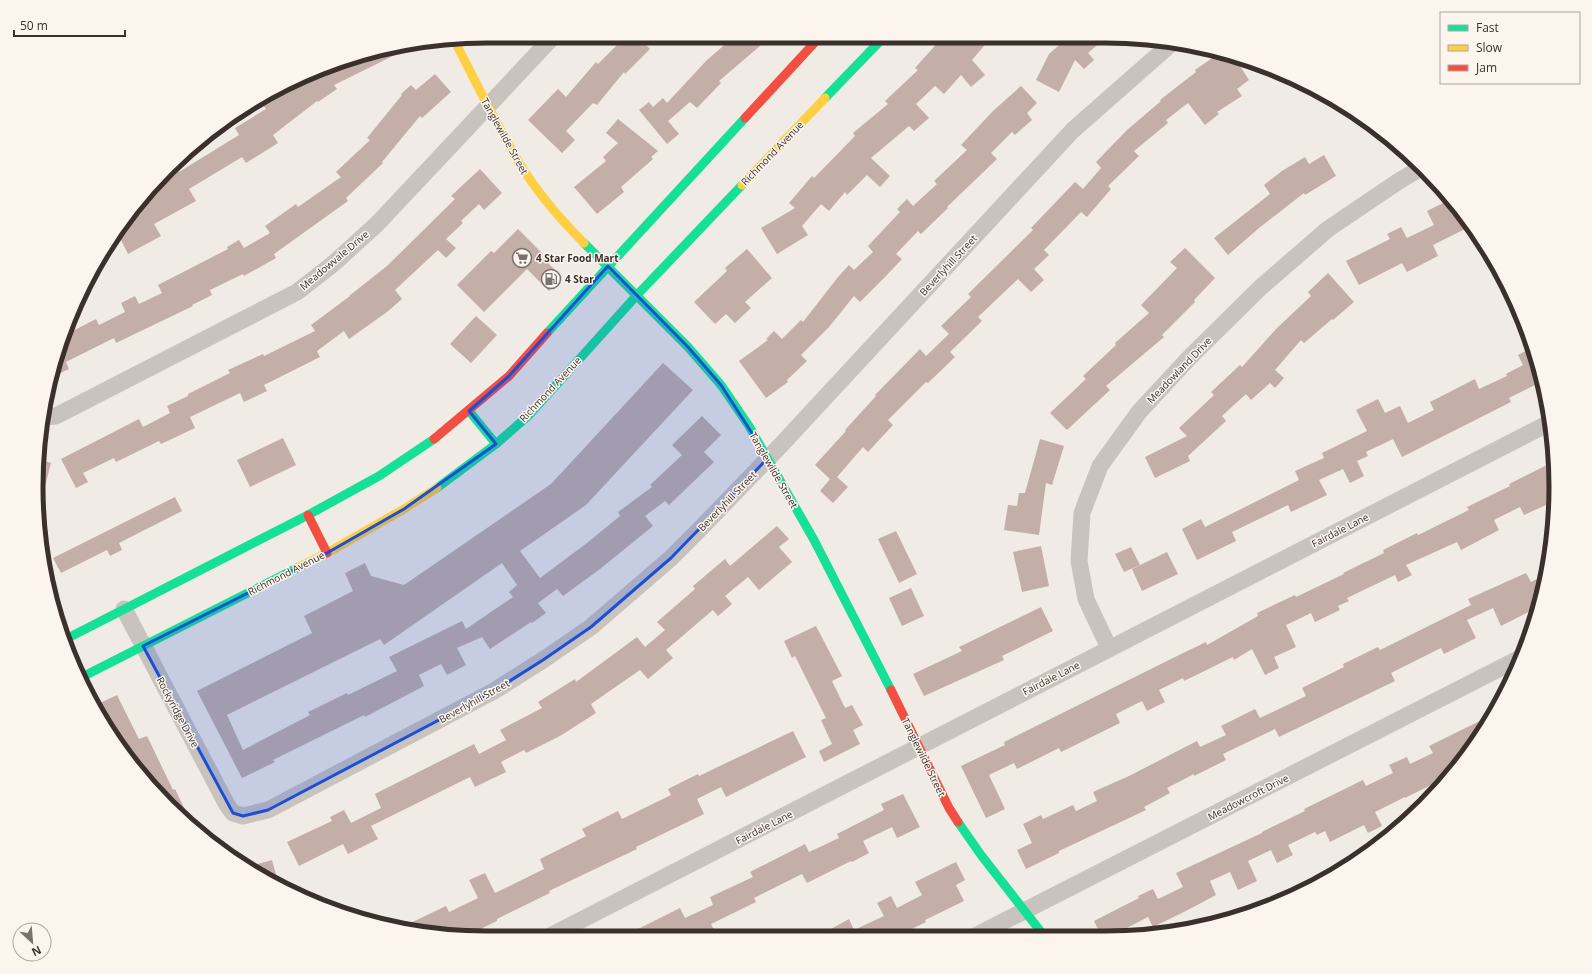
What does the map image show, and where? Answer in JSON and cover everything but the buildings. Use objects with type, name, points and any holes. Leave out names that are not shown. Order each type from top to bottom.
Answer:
[{"type":"main road","points":[[70,637],[308,515],[392,468],[436,438],[509,376],[608,266],[814,43]]},
{"type":"main road","name":"Richmond Avenue","points":[[85,675],[327,553],[430,493],[496,444],[529,415],[637,295],[878,43]]},
{"type":"main road","name":"Tanglewilde Street","points":[[456,44],[518,161],[542,196],[566,225],[688,347],[721,385],[749,426],[814,540],[868,644],[949,808],[981,855],[1040,931]]},
{"type":"main road","points":[[470,410],[496,444]]},
{"type":"main road","points":[[308,515],[327,553]]},
{"type":"street","name":"Meadowvale Drive","points":[[49,417],[56,416],[66,411],[297,292],[332,264],[377,224],[547,43]]},
{"type":"street","name":"Beverlyhill Street","points":[[233,813],[243,816],[268,810],[494,691],[591,627],[671,558],[768,458],[1073,130],[1167,48]]},
{"type":"street","name":"Meadowland Drive","points":[[1109,648],[1086,599],[1078,561],[1082,513],[1100,466],[1140,412],[1190,358],[1261,287],[1328,229],[1417,171]]},
{"type":"street","name":"Fairdale Lane","points":[[560,931],[1544,425]]},
{"type":"street","name":"Rockyridge Drive","points":[[124,609],[227,805],[233,813]]},
{"type":"street","name":"Meadowcroft Drive","points":[[984,931],[1513,662]]},
{"type":"highlighted area","points":[[608,266],[688,347],[721,385],[768,458],[671,558],[591,627],[543,660],[494,691],[268,810],[243,816],[233,813],[143,646],[327,553],[404,509],[496,444],[469,411],[509,376]]},
{"type":"traffic: fast","points":[[825,98],[878,43]]},
{"type":"traffic: fast","points":[[547,333],[745,118]]},
{"type":"traffic: fast","points":[[437,488],[496,444],[529,415],[637,295],[742,185]]},
{"type":"traffic: fast","points":[[584,243],[688,347],[721,385],[749,426],[814,540],[891,690]]},
{"type":"traffic: fast","points":[[469,411],[496,444]]},
{"type":"traffic: fast","points":[[70,637],[308,515],[379,476],[434,439]]},
{"type":"traffic: fast","points":[[85,675],[299,567]]},
{"type":"traffic: fast","points":[[958,822],[981,855],[1040,931]]},
{"type":"traffic: slow","points":[[456,44],[501,131],[532,183],[548,204],[584,243]]},
{"type":"traffic: slow","points":[[742,185],[825,98]]},
{"type":"traffic: slow","points":[[299,567],[327,553],[404,509],[437,488]]},
{"type":"traffic: jam","points":[[745,118],[814,43]]},
{"type":"traffic: jam","points":[[434,439],[509,376],[547,333]]},
{"type":"traffic: jam","points":[[308,515],[327,553]]},
{"type":"traffic: jam","points":[[891,690],[949,808],[958,822]]},
{"type":"place","name":"4 Star Food Mart","points":[[522,258]]},
{"type":"place","name":"4 Star","points":[[551,279]]}]
